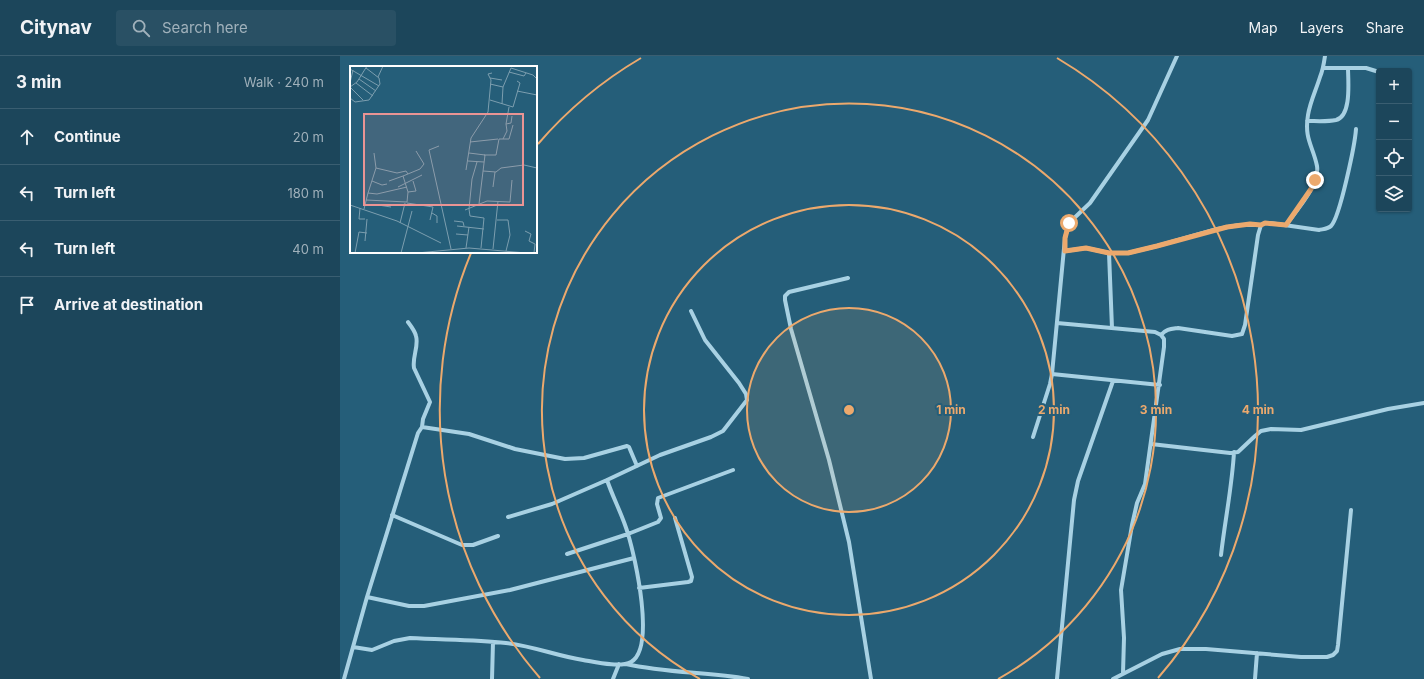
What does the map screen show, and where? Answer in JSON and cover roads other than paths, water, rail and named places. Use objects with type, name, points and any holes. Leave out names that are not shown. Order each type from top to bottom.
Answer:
[{"type":"street","points":[[1033,437],[1049,389],[1052,374],[1065,251],[1065,238],[1069,223],[1090,203],[1148,120],[1177,56]]},
{"type":"street","points":[[1286,225],[1311,189],[1317,173],[1317,166],[1307,136],[1307,121],[1310,104],[1323,68],[1325,56]]},
{"type":"street","points":[[1323,68],[1366,68],[1376,71]]},
{"type":"street","points":[[1307,121],[1336,120],[1343,115],[1348,102],[1348,68]]},
{"type":"street","points":[[1065,251],[1086,248],[1109,253],[1128,253],[1217,228],[1239,225],[1261,225],[1265,223],[1319,230],[1326,229],[1331,226],[1337,213],[1352,157],[1356,129]]},
{"type":"street","points":[[1161,334],[1170,329],[1178,328],[1232,336],[1242,334],[1245,325],[1258,236],[1261,225]]},
{"type":"street","points":[[1109,253],[1112,328]]},
{"type":"street","points":[[848,278],[789,292],[785,296],[785,300],[791,329],[829,460],[848,542],[870,679]]},
{"type":"street","points":[[508,518],[552,504],[660,455],[711,437],[723,431],[747,400],[746,394],[705,340],[690,311]]},
{"type":"street","points":[[344,679],[392,515],[418,433],[422,427],[423,419],[430,402],[414,368],[413,363],[417,340],[415,331],[408,322]]},
{"type":"street","points":[[1057,323],[1154,332],[1161,334],[1164,339],[1160,385],[1145,484],[1137,503],[1132,525],[1121,590],[1124,638],[1123,673]]},
{"type":"street","points":[[1052,374],[1160,385]]},
{"type":"street","points":[[1057,679],[1074,500],[1078,481],[1113,381]]},
{"type":"street","points":[[1151,444],[1238,452],[1261,431],[1271,429],[1301,430],[1388,409],[1424,403]]},
{"type":"street","points":[[422,427],[469,434],[515,449],[565,458],[584,458],[627,446],[637,466]]},
{"type":"street","points":[[1221,555],[1225,518],[1232,479],[1234,452]]},
{"type":"street","points":[[566,554],[628,534],[658,522],[661,518],[657,504],[658,498],[733,470]]},
{"type":"street","points":[[607,480],[628,534],[634,558],[644,622],[640,647],[634,660],[626,664]]},
{"type":"street","points":[[1112,679],[1162,654],[1180,649],[1206,648],[1301,657],[1327,657],[1333,655],[1337,650],[1351,510]]},
{"type":"street","points":[[392,515],[462,545],[473,545],[498,536]]},
{"type":"street","points":[[639,588],[688,582],[691,580],[692,576],[675,518]]},
{"type":"street","points":[[367,597],[409,606],[424,606],[510,590],[634,558]]},
{"type":"street","points":[[353,647],[372,650],[394,641],[410,638],[493,642],[532,647],[563,657],[579,660],[626,664],[652,670],[724,675],[748,679]]},
{"type":"street","points":[[492,679],[493,642]]},
{"type":"street","points":[[1255,679],[1257,653]]},
{"type":"street","points":[[613,679],[619,664]]}]
